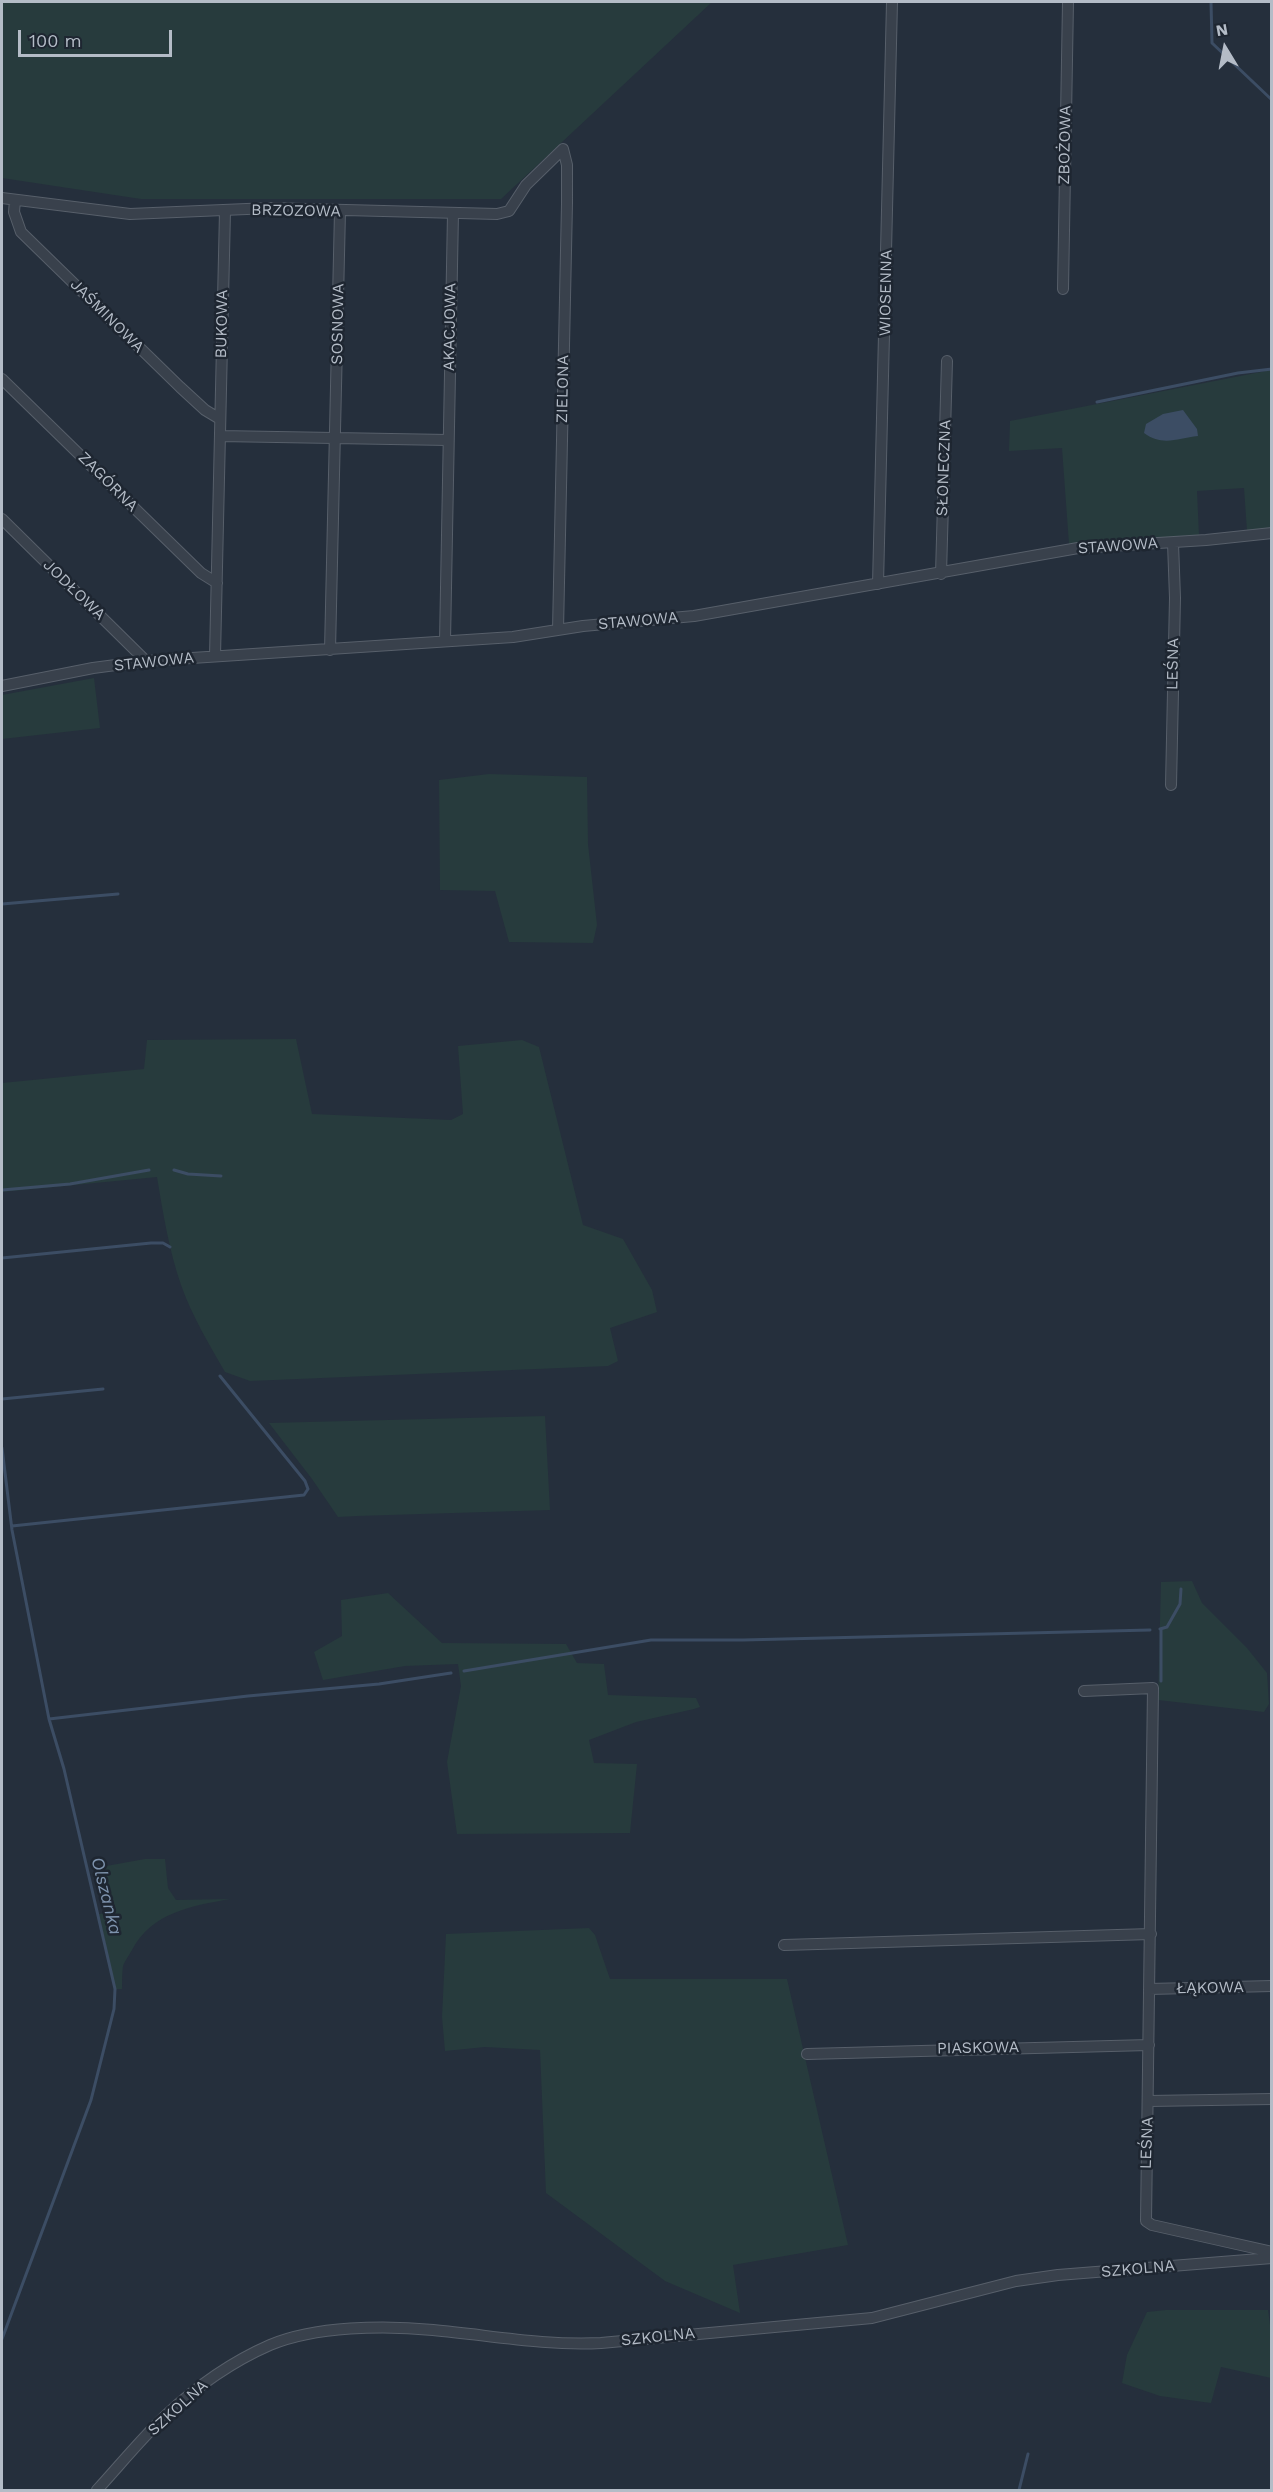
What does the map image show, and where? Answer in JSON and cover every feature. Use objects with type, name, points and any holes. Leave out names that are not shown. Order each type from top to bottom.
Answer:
[{"type":"street","name":"WIOSENNA","points":[[878,584],[892,2]]},
{"type":"street","name":"ZBOŻOWA","points":[[1063,289],[1068,2]]},
{"type":"street","name":"BRZOZOWA","points":[[2,198],[130,214],[270,208],[497,214],[509,211],[526,184],[563,149]]},
{"type":"street","name":"ZIELONA","points":[[558,630],[567,203],[567,165],[563,149]]},
{"type":"street","name":"JAŚMINOWA","points":[[15,200],[14,212],[21,232],[180,387],[205,410],[220,419]]},
{"type":"street","name":"BUKOWA","points":[[215,656],[225,211]]},
{"type":"street","name":"SOSNOWA","points":[[330,650],[340,211]]},
{"type":"street","name":"AKACJOWA","points":[[445,641],[453,213]]},
{"type":"street","name":"SŁONECZNA","points":[[941,574],[946,361]]},
{"type":"street","name":"ZAGÓRNA","points":[[2,379],[201,573],[217,583]]},
{"type":"street","points":[[220,436],[448,440]]},
{"type":"street","name":"JODŁOWA","points":[[2,519],[146,661]]},
{"type":"street","name":"STAWOWA","points":[[2,686],[93,668],[146,661],[513,637],[694,616],[1078,548],[1173,543],[1272,533]]},
{"type":"street","name":"LEŚNA","points":[[1171,785],[1175,598],[1173,543]]},
{"type":"street","name":"LEŚNA","points":[[1084,1691],[1154,1688],[1146,2222],[1272,2252]]},
{"type":"street","points":[[784,1944],[1150,1934]]},
{"type":"street","name":"ŁĄKOWA","points":[[1149,1989],[1272,1986]]},
{"type":"street","name":"PIASKOWA","points":[[807,2054],[1149,2045]]},
{"type":"street","points":[[1149,2101],[1272,2099]]},
{"type":"street","points":[[1242,2246],[1245,2260]]},
{"type":"street","name":"SZKOLNA","points":[[97,2490],[164,2417],[196,2389],[245,2357],[272,2344],[302,2336],[336,2331],[390,2328],[556,2343],[601,2343],[872,2318],[1017,2281],[1058,2275],[1272,2258]]},
{"type":"green space","points":[[2,2],[712,2],[501,199],[141,199],[2,178]]},
{"type":"green space","points":[[1271,370],[1271,528],[1247,531],[1244,488],[1197,491],[1199,535],[1069,544],[1062,448],[1009,451],[1010,421]]},
{"type":"green space","points":[[94,678],[100,728],[2,739],[2,695]]},
{"type":"green space","points":[[489,774],[587,777],[588,844],[597,925],[593,943],[509,942],[495,891],[440,890],[439,780]]},
{"type":"green space","points":[[296,1039],[312,1114],[451,1120],[463,1114],[458,1046],[522,1040],[539,1047],[583,1225],[623,1239],[652,1290],[657,1312],[610,1328],[618,1361],[608,1366],[250,1381],[225,1372],[190,1308],[173,1258],[157,1177],[2,1192],[2,1083],[144,1069],[147,1040]]},
{"type":"green space","points":[[545,1416],[550,1510],[338,1517],[269,1423]]},
{"type":"green space","points":[[1192,1581],[1202,1603],[1247,1648],[1267,1673],[1269,1704],[1264,1712],[1158,1700],[1161,1582]]},
{"type":"green space","points":[[388,1593],[442,1643],[566,1644],[577,1663],[604,1664],[608,1695],[696,1698],[700,1707],[636,1722],[589,1740],[594,1763],[637,1764],[630,1833],[457,1834],[447,1762],[461,1686],[458,1664],[405,1666],[323,1680],[314,1652],[342,1636],[341,1600]]},
{"type":"green space","points":[[145,1859],[165,1859],[168,1888],[176,1900],[230,1899],[188,1908],[150,1927],[140,1937],[123,1966],[122,1989],[115,1989],[99,1914],[104,1913],[96,1885],[95,1868]]},
{"type":"green space","points":[[589,1928],[595,1935],[610,1979],[787,1979],[848,2245],[733,2265],[740,2313],[665,2281],[546,2193],[540,2050],[485,2047],[445,2051],[442,2017],[446,1934]]},
{"type":"green space","points":[[1268,2310],[1271,2332],[1271,2378],[1221,2367],[1211,2403],[1160,2396],[1122,2383],[1127,2355],[1147,2312]]},
{"type":"water","points":[[1183,410],[1197,429],[1198,436],[1164,441],[1144,433],[1146,424],[1163,414]]},
{"type":"waterway","points":[[1211,2],[1212,43],[1272,100]]},
{"type":"waterway","points":[[1097,402],[1238,373],[1272,369]]},
{"type":"waterway","points":[[2,904],[118,894]]},
{"type":"waterway","points":[[2,1190],[70,1184],[149,1170]]},
{"type":"waterway","points":[[174,1170],[188,1174],[221,1176]]},
{"type":"waterway","points":[[2,1258],[151,1243],[163,1243],[170,1247]]},
{"type":"waterway","points":[[12,1526],[304,1495],[308,1489],[305,1481],[220,1376]]},
{"type":"waterway","points":[[2,1399],[103,1389]]},
{"type":"waterway","name":"Olszanka","points":[[2,1448],[12,1530],[49,1719],[64,1769],[115,1989],[114,2009],[91,2100],[2,2339]]},
{"type":"waterway","points":[[1160,1629],[1167,1627],[1180,1604],[1181,1589]]},
{"type":"waterway","points":[[1161,1629],[1161,1681]]},
{"type":"waterway","points":[[464,1671],[651,1640],[743,1640],[1150,1630]]},
{"type":"waterway","points":[[49,1719],[248,1696],[379,1684],[451,1673]]},
{"type":"waterway","points":[[1019,2490],[1028,2454]]}]
